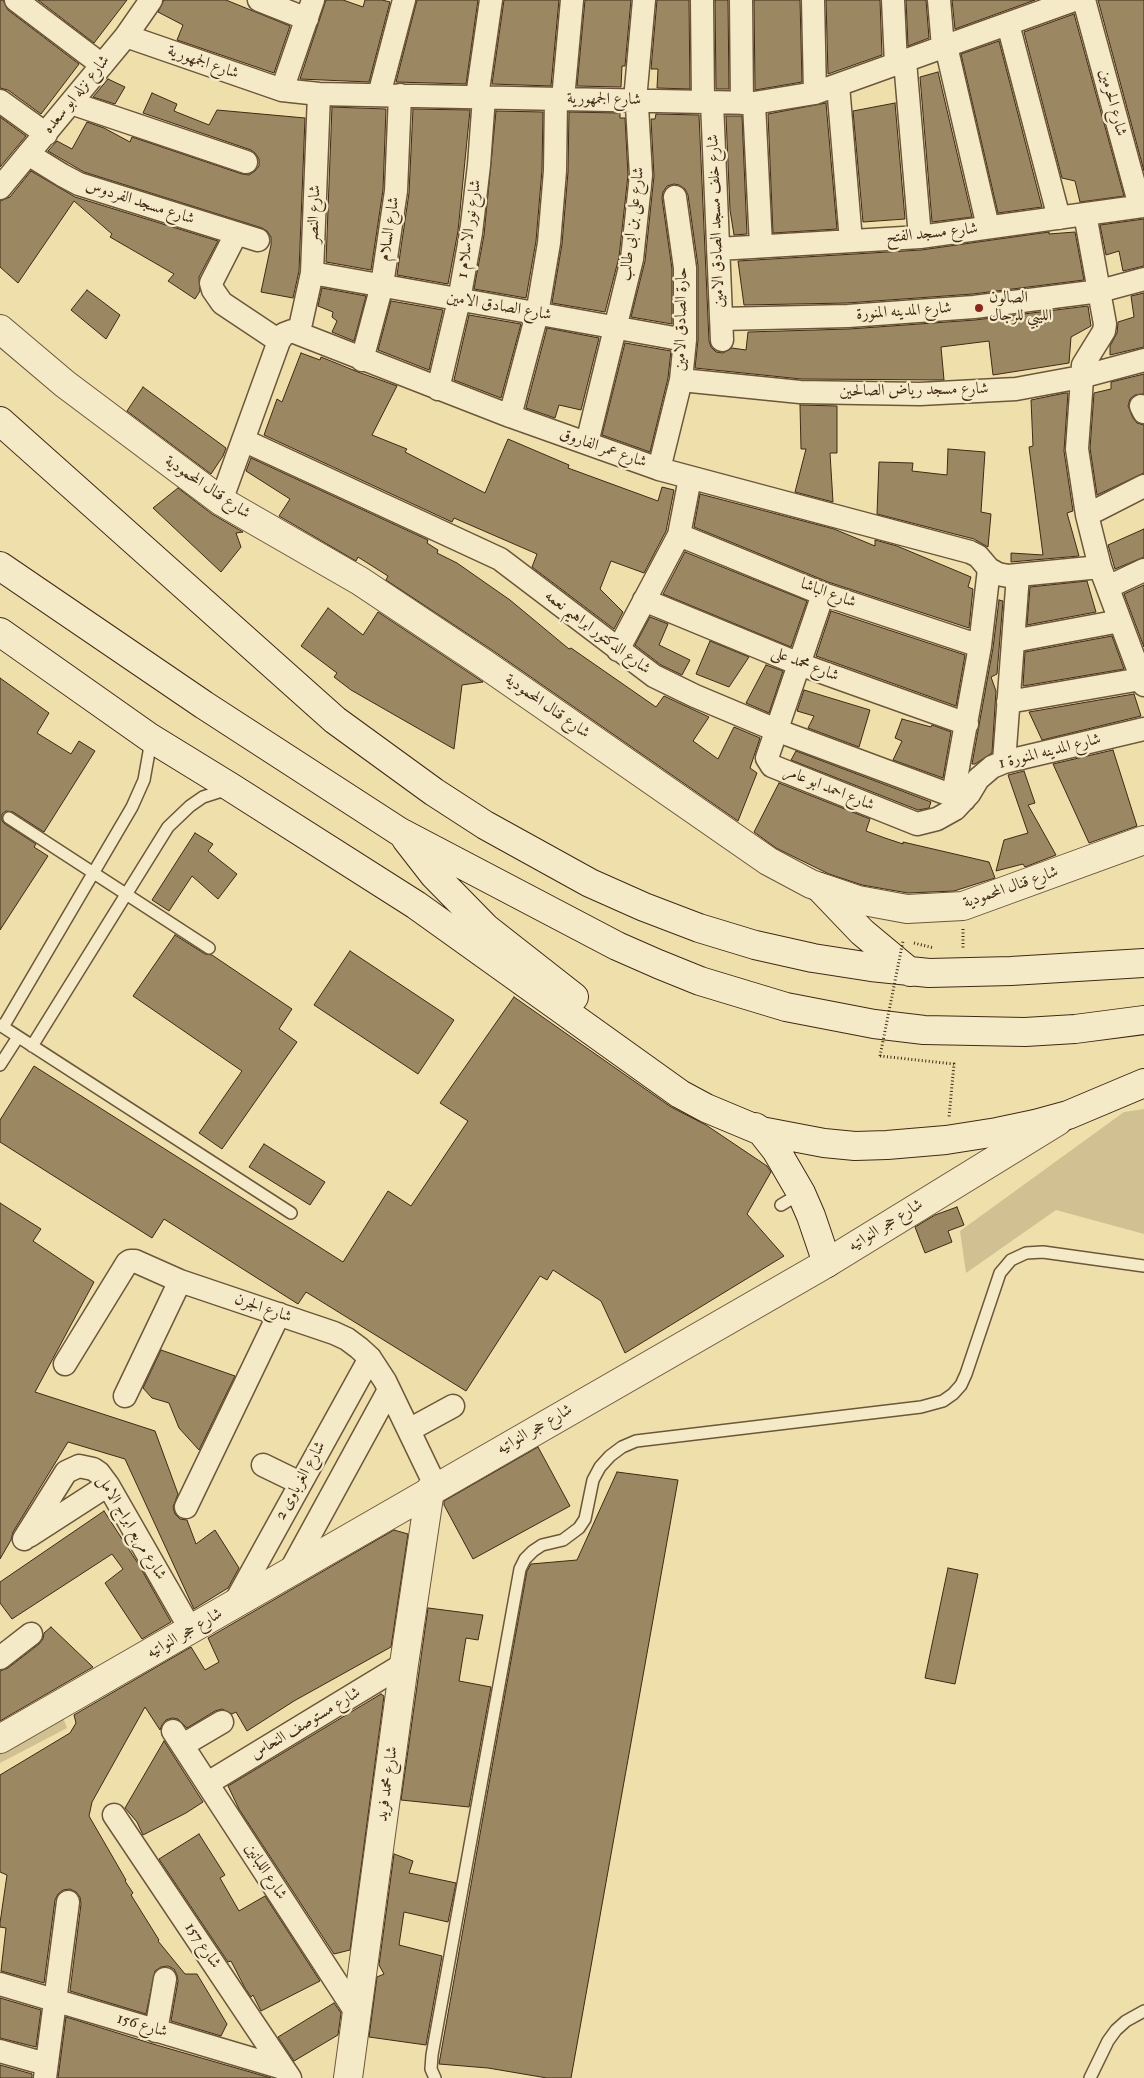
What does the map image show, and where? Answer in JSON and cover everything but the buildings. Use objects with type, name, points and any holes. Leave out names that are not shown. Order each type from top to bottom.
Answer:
[{"type":"main road","name":"شارع قنال المحمودية","points":[[0,329],[65,384],[221,501],[360,581],[483,663],[768,860],[819,887],[858,900],[907,909],[963,906],[1144,840]]},
{"type":"main road","points":[[4,427],[335,720],[398,767],[485,825],[590,883],[644,907],[699,928],[755,945],[813,958],[910,972],[1011,972],[1144,963]]},
{"type":"main road","points":[[0,566],[196,699],[400,832],[617,946],[700,981],[786,1007],[874,1024],[924,1030],[1024,1032],[1075,1029],[1144,1020]]},
{"type":"main road","points":[[0,632],[149,738],[232,788],[416,906],[680,1094],[706,1108],[761,1131],[824,1143],[855,1146],[946,1140],[997,1132],[1068,1115],[1144,1083]]},
{"type":"main road","points":[[400,832],[434,876],[486,928],[576,998],[761,1131],[776,1150],[791,1199],[811,1216],[827,1263]]},
{"type":"main road","points":[[819,887],[862,932],[910,972]]},
{"type":"main road","name":"شارع حجر النواتيه","points":[[0,1740],[433,1488],[827,1263],[1068,1115]]},
{"type":"main road","name":"شارع محمد فريد","points":[[348,2078],[404,1664],[433,1488]]},
{"type":"street","points":[[16,0],[102,64]]},
{"type":"street","points":[[259,0],[310,9],[282,90]]},
{"type":"street","name":"شارع السلام","points":[[362,360],[382,286],[396,191],[389,95],[404,0]]},
{"type":"street","name":"شارع نور الاسلام 1","points":[[438,389],[459,300],[472,223],[479,165],[480,97],[491,0]]},
{"type":"street","points":[[510,416],[537,314],[550,225],[559,99],[572,0]]},
{"type":"street","name":"شارع على بن ابى طالب","points":[[587,443],[632,259],[641,175],[636,89],[644,0]]},
{"type":"street","name":"شارع خلف مسجد الصادق الامين","points":[[702,0],[722,330]]},
{"type":"street","points":[[741,0],[761,246]]},
{"type":"street","points":[[813,0],[815,93]]},
{"type":"street","points":[[893,0],[920,237]]},
{"type":"street","points":[[939,0],[944,47],[988,227]]},
{"type":"street","name":"شارع الجمهورية","points":[[126,36],[282,90],[319,94],[748,103],[815,93],[1008,24],[1028,8],[1074,0]]},
{"type":"street","name":"شارع الحرمين","points":[[1084,0],[1142,206]]},
{"type":"street","name":"شارع نزله ابو سعده","points":[[0,188],[126,36],[143,3]]},
{"type":"street","points":[[1008,24],[1059,218]]},
{"type":"street","points":[[838,85],[851,241]]},
{"type":"street","name":"شارع النصر","points":[[289,337],[312,273],[319,94]]},
{"type":"street","points":[[0,101],[46,134]]},
{"type":"street","points":[[71,103],[246,162]]},
{"type":"street","name":"شارع مسجد الفردوس","points":[[28,154],[79,184],[258,240]]},
{"type":"street","name":"حارة الصادق الامين","points":[[660,468],[681,380],[685,340],[685,268],[675,197]]},
{"type":"street","name":"شارع مسجد الفتح","points":[[718,249],[920,237],[1142,206]]},
{"type":"street","points":[[1008,702],[1141,672],[1104,577],[1087,516],[1077,449],[1083,365],[1104,331],[1105,324],[1084,214]]},
{"type":"street","name":"شارع عمر الفاروق","points":[[236,234],[211,282],[212,290],[222,303],[289,337],[362,360],[510,416],[690,478],[970,552],[978,556],[989,569],[998,574],[1008,576],[1104,577],[1144,570]]},
{"type":"street","name":"شارع الصادق الامين","points":[[312,273],[685,340]]},
{"type":"street","name":"شارع المدينه المنورة","points":[[722,330],[848,316],[945,309],[1100,291],[1144,279]]},
{"type":"street","points":[[221,501],[242,440],[289,337]]},
{"type":"street","name":"شارع مسجد رياض الصالحين","points":[[681,380],[800,392],[920,394],[1016,389],[1081,377],[1144,360]]},
{"type":"street","name":"شارع الدكتور ابراهيم نعمه","points":[[242,440],[500,559],[654,676],[776,730],[958,798]]},
{"type":"street","points":[[618,650],[679,535],[690,478]]},
{"type":"street","points":[[1087,516],[1144,486]]},
{"type":"street","name":"شارع الباشا","points":[[679,535],[823,594],[980,646]]},
{"type":"street","points":[[958,798],[989,569]]},
{"type":"street","points":[[1004,762],[1018,575]]},
{"type":"street","name":"شارع احمد ابو عامر","points":[[823,594],[767,758],[772,766],[917,824]]},
{"type":"street","name":"شارع محمد على","points":[[644,600],[799,664],[967,724]]},
{"type":"street","points":[[1013,642],[1120,622]]},
{"type":"street","name":"شارع المدينه المنورة 1","points":[[917,824],[937,819],[955,809],[958,798],[992,767],[1004,762],[1144,729]]},
{"type":"street","name":"شارع الجرن","points":[[65,1364],[128,1262],[135,1261],[180,1281],[347,1339],[370,1358],[389,1390],[409,1430],[433,1488]]},
{"type":"street","points":[[125,1396],[180,1281]]},
{"type":"street","points":[[186,1507],[279,1314]]},
{"type":"street","name":"شارع الغرباوى 2","points":[[233,1606],[370,1358]]},
{"type":"street","points":[[289,1573],[389,1390]]},
{"type":"street","points":[[409,1430],[453,1406]]},
{"type":"street","points":[[263,1464],[300,1483]]},
{"type":"street","name":"شارع مربع ابراج الامل","points":[[108,1485],[24,1539],[66,1472],[72,1468],[86,1467],[93,1469],[99,1473],[108,1485],[191,1630]]},
{"type":"street","points":[[0,1658],[31,1634]]},
{"type":"street","name":"شارع مستوصف النحاس","points":[[208,1783],[404,1664]]},
{"type":"street","name":"شارع اللبانين","points":[[222,1722],[178,1738],[357,2014]]},
{"type":"street","name":"شارع 157","points":[[114,1815],[288,2076]]},
{"type":"street","points":[[0,2051],[46,2071],[68,1902]]},
{"type":"street","points":[[156,2031],[165,1979]]},
{"type":"street","name":"شارع 156","points":[[0,1984],[156,2031],[288,2076]]},
{"type":"lane","points":[[149,738],[147,766],[139,794],[2,1026],[290,1213]]},
{"type":"lane","points":[[32,1046],[127,895],[159,840],[178,816],[203,798],[232,788]]},
{"type":"lane","points":[[8,818],[209,948]]},
{"type":"lane","points":[[0,1065],[18,1037]]},
{"type":"lane","points":[[435,2078],[431,2069],[432,2055],[520,1569],[533,1551],[542,1545],[563,1540],[580,1528],[585,1520],[593,1480],[600,1467],[622,1447],[636,1441],[921,1407],[943,1401],[961,1385],[1000,1273],[1011,1260],[1026,1253],[1043,1252],[1144,1266]]},
{"type":"lane","points":[[1090,2078],[1108,2041],[1116,2030],[1126,2021],[1144,2011]]},
{"type":"path","points":[[903,941],[880,1056],[954,1064],[946,1140]]},
{"type":"shaded area","points":[[1144,1109],[1144,1234],[1056,1210],[966,1273],[960,1231],[1124,1112]]},
{"type":"shaded area","points":[[55,1697],[67,1728],[0,1763],[0,1728]]},
{"type":"place","name":"الصالون الليبي للرجال","points":[[979,308]]}]
